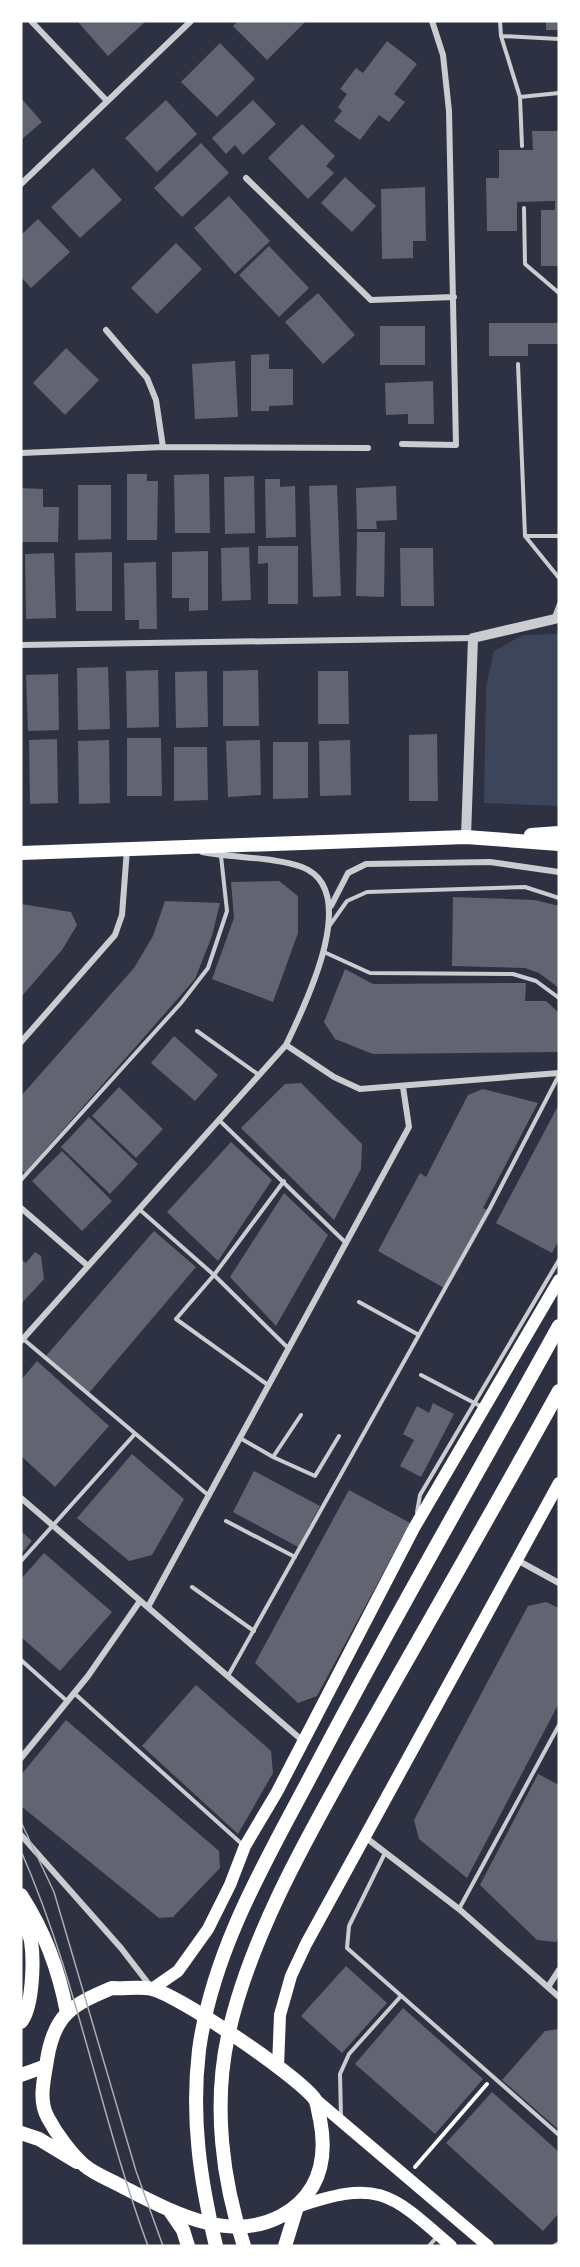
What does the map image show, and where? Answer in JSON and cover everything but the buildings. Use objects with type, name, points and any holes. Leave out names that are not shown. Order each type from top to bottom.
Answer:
[{"type":"highway","points":[[21,853],[559,833]]},
{"type":"highway","points":[[466,837],[559,844]]},
{"type":"highway","points":[[216,2246],[200,2179],[195,2106],[199,2050],[205,2019],[230,1939],[253,1884],[374,1655],[559,1326]]},
{"type":"highway","points":[[244,2246],[225,2174],[221,2125],[227,2037],[242,1987],[262,1935],[308,1838],[559,1391]]},
{"type":"highway","points":[[21,1895],[36,1918],[60,1974],[67,2013]]},
{"type":"highway","points":[[21,1914],[31,1940],[33,1974],[26,2016],[21,2022]]},
{"type":"highway","points":[[84,2166],[47,2117],[42,2088],[56,2025],[67,2013],[92,1996],[112,1988],[152,1989],[196,2012],[278,2067],[315,2099],[323,2136],[321,2161],[314,2186],[297,2207],[285,2246]]},
{"type":"highway","points":[[21,2075],[46,2066]]},
{"type":"highway","points":[[21,2133],[39,2139],[84,2166],[170,2211],[201,2223],[245,2226],[268,2222],[297,2207]]},
{"type":"highway","points":[[170,2211],[183,2230],[188,2246]]},
{"type":"main road","points":[[152,1989],[178,1971],[208,1929],[245,1846],[303,1742],[478,1406],[559,1280]]},
{"type":"main road","points":[[278,2067],[280,2014],[291,1976],[364,1836],[559,1483]]},
{"type":"main road","points":[[315,2099],[488,2246]]},
{"type":"main road","points":[[297,2207],[335,2194],[357,2191],[372,2193],[402,2205],[451,2246]]},
{"type":"street","points":[[31,21],[107,101]]},
{"type":"street","points":[[21,184],[191,21]]},
{"type":"street","points":[[402,444],[456,445],[450,111],[443,55],[432,21]]},
{"type":"street","points":[[246,178],[371,300],[454,297]]},
{"type":"street","points":[[106,330],[147,378],[156,400],[163,447]]},
{"type":"street","points":[[21,453],[163,447],[368,448]]},
{"type":"street","points":[[21,645],[473,638],[556,618]]},
{"type":"street","points":[[466,837],[473,638]]},
{"type":"street","points":[[22,1339],[286,1045],[323,952],[330,926],[327,891],[317,878],[304,868],[221,856],[182,847]]},
{"type":"street","points":[[21,1042],[115,935],[122,915],[127,849]]},
{"type":"street","points":[[330,908],[348,873],[366,864],[490,862],[559,872]]},
{"type":"street","points":[[286,1045],[333,1077],[360,1089],[559,1074]]},
{"type":"street","points":[[148,1608],[409,1127],[403,1087]]},
{"type":"street","points":[[21,1208],[88,1266]]},
{"type":"street","points":[[21,1498],[303,1742]]},
{"type":"street","points":[[517,1560],[559,1583]]},
{"type":"street","points":[[21,1758],[68,1702],[140,1601]]},
{"type":"street","points":[[21,1835],[121,1948],[152,1989]]},
{"type":"street","points":[[364,1836],[459,1909],[559,1997]]},
{"type":"street","points":[[548,1987],[559,1970]]},
{"type":"lane","points":[[500,21],[501,36],[520,98],[522,146]]},
{"type":"lane","points":[[501,36],[559,39]]},
{"type":"lane","points":[[520,98],[559,93]]},
{"type":"lane","points":[[524,207],[525,264],[559,293]]},
{"type":"lane","points":[[518,364],[525,536],[559,578]]},
{"type":"lane","points":[[525,536],[559,536]]},
{"type":"lane","points":[[556,618],[559,604]]},
{"type":"lane","points":[[21,1180],[181,1003],[208,968],[227,911],[221,856]]},
{"type":"lane","points":[[330,926],[347,901],[367,892],[525,887],[559,898]]},
{"type":"lane","points":[[323,952],[370,974],[513,974],[536,981],[559,998]]},
{"type":"lane","points":[[197,1031],[259,1075]]},
{"type":"lane","points":[[228,1677],[419,1335],[559,1074]]},
{"type":"lane","points":[[219,1120],[346,1243]]},
{"type":"lane","points":[[269,1385],[176,1319],[214,1275],[284,1181]]},
{"type":"lane","points":[[139,1209],[214,1275],[289,1348]]},
{"type":"lane","points":[[421,1375],[478,1406],[559,1260]]},
{"type":"lane","points":[[359,1302],[419,1335]]},
{"type":"lane","points":[[22,1339],[209,1496]]},
{"type":"lane","points":[[273,1457],[301,1415]]},
{"type":"lane","points":[[21,1561],[134,1435]]},
{"type":"lane","points":[[240,1438],[273,1457],[315,1476],[339,1436]]},
{"type":"lane","points":[[225,1521],[295,1557]]},
{"type":"lane","points":[[192,1587],[254,1631]]},
{"type":"lane","points":[[21,1660],[68,1702]]},
{"type":"lane","points":[[74,1693],[245,1846]]},
{"type":"lane","points":[[459,1909],[559,1725]]},
{"type":"lane","points":[[386,1853],[349,1926],[347,1948],[559,2135]]},
{"type":"lane","points":[[341,2122],[340,2074],[349,2054],[401,1996]]},
{"type":"lane","points":[[429,2246],[438,2235]]},
{"type":"lane","points":[[554,2246],[559,2243]]},
{"type":"path","points":[[407,2176],[494,2077]]},
{"type":"shaded area","points":[[559,634],[559,806],[484,803],[486,687],[494,651],[523,635]]},
{"type":"tram line","points":[[21,1822],[54,1892],[136,2171],[163,2246]]},
{"type":"tram line","points":[[21,1851],[58,1948],[131,2197],[148,2246]]}]
